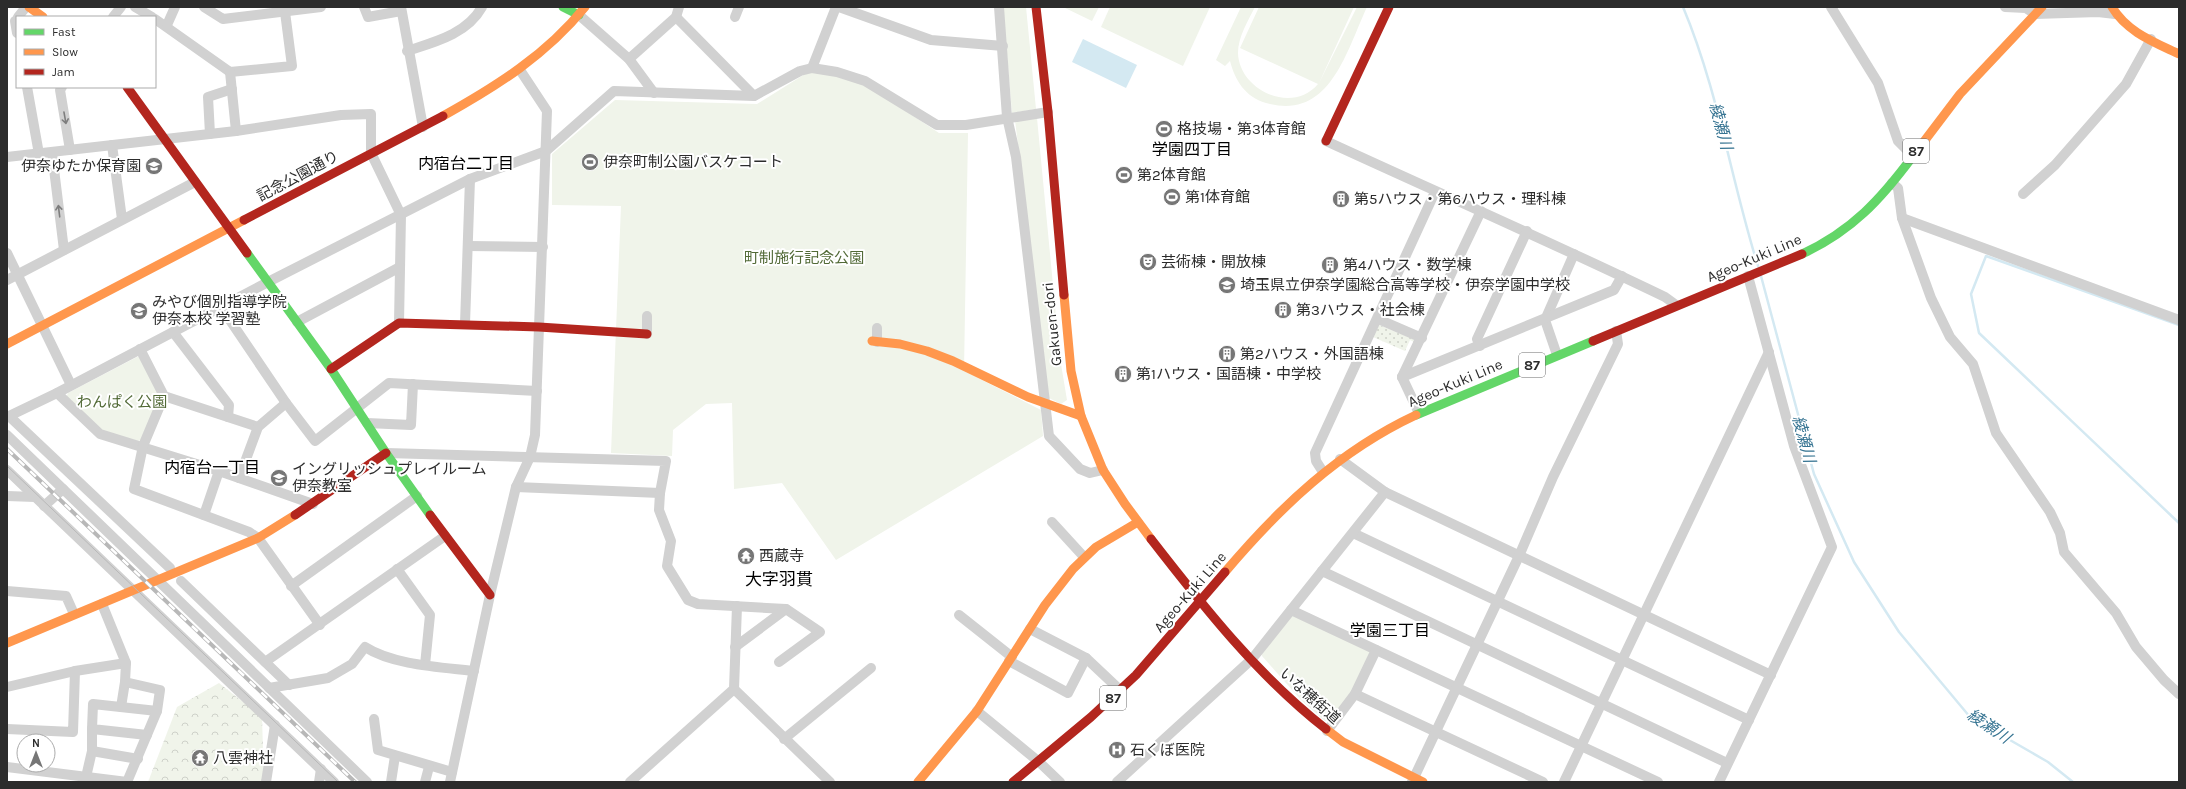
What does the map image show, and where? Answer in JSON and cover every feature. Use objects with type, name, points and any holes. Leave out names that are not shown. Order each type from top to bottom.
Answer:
[{"type":"street","points":[[17,16],[26,7]]},
{"type":"street","points":[[29,7],[42,16]]},
{"type":"street","points":[[135,7],[150,16]]},
{"type":"street","points":[[167,25],[175,7]]},
{"type":"street","points":[[204,7],[223,19],[321,7]]},
{"type":"street","points":[[364,7],[368,17],[401,9],[407,51],[423,127]]},
{"type":"street","points":[[407,51],[445,39],[475,19],[482,7]]},
{"type":"street","points":[[563,7],[582,11],[629,59],[654,93]]},
{"type":"street","points":[[736,17],[739,7]]},
{"type":"street","points":[[812,68],[838,7],[931,40],[1003,46]]},
{"type":"street","points":[[999,7],[1008,117],[1016,157],[1049,436],[1060,450],[1080,469],[1090,474],[1103,470]]},
{"type":"street","name":"Gakuen-dori","points":[[1036,7],[1048,112],[1068,348],[1081,416],[1103,470],[1138,522],[1200,602]]},
{"type":"street","points":[[1389,7],[1326,141],[1435,192],[1527,231],[1665,297],[1676,305]]},
{"type":"street","points":[[1831,7],[1878,83],[1898,141],[1913,156]]},
{"type":"street","points":[[2005,7],[2026,8],[2039,11],[2114,11],[2129,27],[2179,54]]},
{"type":"street","name":"記念公園通り","points":[[7,344],[229,229],[479,96],[520,70],[548,46],[582,11]]},
{"type":"street","name":"Ageo-Kuki Line","points":[[1013,782],[1121,691],[1265,527],[1323,472],[1340,459],[1378,433],[1419,413],[1676,305],[1750,276],[1812,249],[1841,232],[1867,211],[1892,183],[1969,83],[2039,11]]},
{"type":"street","points":[[156,20],[167,25],[230,72],[292,66],[286,12]]},
{"type":"street","points":[[629,59],[678,12],[754,96]]},
{"type":"street","points":[[2023,194],[2055,166],[2126,84],[2151,39]]},
{"type":"street","points":[[170,568],[8,416],[57,393],[268,282],[470,179],[546,152],[614,91],[754,96],[800,72],[812,68],[837,72],[865,81],[937,125],[966,125],[1008,117],[1048,112]]},
{"type":"street","points":[[374,719],[378,750],[429,766],[451,777],[490,594],[516,488],[530,457],[535,435],[547,111],[520,70]]},
{"type":"street","points":[[230,72],[236,131]]},
{"type":"street","points":[[27,88],[39,154]]},
{"type":"street","points":[[61,88],[60,90],[70,150]]},
{"type":"street","points":[[128,88],[166,139],[194,182],[331,369],[358,408],[386,453],[445,536],[490,594]]},
{"type":"street","points":[[210,134],[208,97],[232,89]]},
{"type":"street","points":[[7,157],[236,131],[341,115],[371,114],[371,153],[401,215],[399,323]]},
{"type":"street","points":[[112,145],[122,219]]},
{"type":"street","points":[[52,153],[64,250]]},
{"type":"street","points":[[465,324],[470,179]]},
{"type":"street","points":[[7,280],[194,182]]},
{"type":"street","points":[[1892,183],[1898,188],[1902,218],[1920,270],[1942,323],[1950,337],[1973,364],[1996,433],[2050,512],[2060,533],[2064,552],[2116,613],[2136,646],[2164,680],[2179,694]]},
{"type":"street","points":[[1323,472],[1316,461],[1315,453],[1378,319],[1435,192]]},
{"type":"street","points":[[1402,377],[1422,338],[1481,211]]},
{"type":"street","points":[[1902,218],[2179,320]]},
{"type":"street","points":[[1480,346],[1477,339],[1527,231]]},
{"type":"street","points":[[468,246],[543,247]]},
{"type":"street","points":[[7,253],[71,385]]},
{"type":"street","points":[[1557,355],[1545,320],[1574,254]]},
{"type":"street","points":[[297,322],[400,267]]},
{"type":"street","points":[[1402,377],[1545,320],[1614,290],[1622,276]]},
{"type":"street","points":[[1719,782],[1832,547],[1794,446],[1750,276]]},
{"type":"street","points":[[222,307],[286,404],[315,441],[390,383],[537,391]]},
{"type":"street","points":[[331,369],[399,323],[539,327],[646,334],[647,316]]},
{"type":"street","points":[[1378,319],[1422,338]]},
{"type":"street","points":[[877,328],[874,341],[901,344],[954,361],[1045,406],[1081,416]]},
{"type":"street","points":[[1416,781],[1436,731],[1519,556],[1554,477],[1618,344],[1616,331]]},
{"type":"street","points":[[173,332],[228,405],[228,417]]},
{"type":"street","points":[[140,349],[164,396],[258,427]]},
{"type":"street","points":[[1564,782],[1580,745],[1769,352]]},
{"type":"street","points":[[1402,377],[1419,413]]},
{"type":"street","points":[[367,423],[411,425],[413,384]]},
{"type":"street","points":[[57,393],[100,434],[143,446],[313,504]]},
{"type":"street","points":[[164,396],[143,446],[134,490],[250,532],[258,538],[320,625]]},
{"type":"street","points":[[239,478],[258,427],[286,404]]},
{"type":"street","points":[[7,435],[368,782]]},
{"type":"street","points":[[7,642],[74,614],[133,592],[258,538],[313,504],[386,453],[666,461],[660,493],[659,510],[671,541],[667,566],[688,600],[698,604],[786,610],[820,632],[779,662]]},
{"type":"street","points":[[1340,459],[1385,492],[1771,675]]},
{"type":"street","points":[[7,470],[133,592],[334,782]]},
{"type":"street","points":[[204,515],[219,471]]},
{"type":"street","points":[[516,488],[660,493]]},
{"type":"street","points":[[44,506],[63,489]]},
{"type":"street","points":[[1117,782],[1252,659],[1385,492]]},
{"type":"street","points":[[7,496],[36,497]]},
{"type":"street","points":[[291,586],[417,496]]},
{"type":"street","points":[[1052,522],[1084,557]]},
{"type":"street","points":[[918,782],[976,710],[1059,586],[1084,557],[1110,537],[1138,522]]},
{"type":"street","points":[[1353,533],[1496,602],[1749,720]]},
{"type":"street","points":[[265,662],[320,625],[445,536]]},
{"type":"street","points":[[130,554],[142,542]]},
{"type":"street","points":[[397,569],[430,615],[425,665]]},
{"type":"street","points":[[1322,571],[1727,763]]},
{"type":"street","points":[[181,581],[289,685]]},
{"type":"street","points":[[7,590],[66,596],[74,614]]},
{"type":"street","points":[[191,612],[203,602]]},
{"type":"street","name":"いな穂街道","points":[[1200,602],[1294,704],[1327,731],[1355,750],[1416,781]]},
{"type":"street","points":[[102,604],[126,663],[122,707]]},
{"type":"street","points":[[737,606],[734,689],[830,782]]},
{"type":"street","points":[[735,647],[786,610]]},
{"type":"street","points":[[1291,610],[1658,782]]},
{"type":"street","points":[[959,615],[1010,659],[1068,693],[1086,658]]},
{"type":"street","points":[[1030,629],[1086,658],[1121,691]]},
{"type":"street","points":[[270,688],[328,678],[352,664],[365,647],[378,655],[425,665],[474,671]]},
{"type":"street","points":[[1327,731],[1355,694],[1376,650]]},
{"type":"street","points":[[7,687],[75,671],[126,663]]},
{"type":"street","points":[[784,739],[871,668]]},
{"type":"street","points":[[7,728],[73,732],[75,671]]},
{"type":"street","points":[[7,767],[61,778],[86,777],[127,782],[138,759],[157,710],[160,690],[125,682]]},
{"type":"street","points":[[630,782],[734,689]]},
{"type":"street","points":[[1355,694],[1543,782]]},
{"type":"street","points":[[86,777],[92,751],[93,704],[157,710]]},
{"type":"street","points":[[976,710],[1038,761],[1060,782]]},
{"type":"street","points":[[266,782],[274,726]]},
{"type":"street","points":[[92,729],[147,735]]},
{"type":"street","points":[[92,751],[138,759]]},
{"type":"street","points":[[391,782],[395,756]]},
{"type":"street","points":[[425,782],[429,766]]},
{"type":"street","points":[[318,782],[321,770]]},
{"type":"green space","points":[[1003,7],[1026,7],[1036,109],[1012,113]]},
{"type":"green space","points":[[1063,7],[1099,7],[1092,21]]},
{"type":"green space","points":[[1110,7],[1210,7],[1183,66],[1101,27]]},
{"type":"green space","points":[[1241,7],[1255,7],[1244,29],[1238,47],[1241,66],[1247,78],[1257,87],[1269,94],[1282,98],[1295,97],[1307,93],[1318,84],[1240,48],[1259,7],[1354,7],[1319,83],[1357,7],[1367,7],[1343,62],[1333,79],[1321,92],[1306,102],[1288,106],[1266,103],[1252,97],[1238,81],[1230,61],[1225,66],[1216,60]]},
{"type":"green space","name":"町制施行記念公園","points":[[816,72],[836,75],[868,86],[939,133],[968,133],[964,371],[1041,410],[1043,436],[836,560],[782,483],[734,489],[732,403],[706,404],[673,430],[672,456],[611,453],[621,206],[552,205],[552,154],[615,100],[757,104],[805,74]]},
{"type":"green space","points":[[1037,118],[1060,358],[1067,400],[1061,404],[1049,398],[1015,120]]},
{"type":"green space","points":[[1379,325],[1414,339],[1414,342],[1410,340],[1405,351],[1373,337]]},
{"type":"green space","name":"わんぱく公園","points":[[137,357],[141,357],[160,397],[143,439],[138,441],[102,431],[66,398],[68,393]]},
{"type":"green space","points":[[1290,616],[1295,616],[1369,651],[1370,655],[1352,694],[1329,721],[1325,721],[1301,700],[1262,656],[1262,651]]},
{"type":"green space","points":[[219,683],[262,717],[264,782],[148,782],[177,707]]},
{"type":"water","points":[[1083,39],[1137,65],[1126,88],[1072,62]]},
{"type":"waterway","name":"綾瀬川","points":[[1683,7],[1706,70],[1748,234],[1758,266]]},
{"type":"waterway","points":[[2179,325],[1986,256],[1971,294],[1979,333],[2179,523]]},
{"type":"waterway","name":"綾瀬川","points":[[1761,276],[1814,474],[1854,562],[1899,632],[1970,717],[2048,762],[2073,782]]},
{"type":"tram line","points":[[7,466],[338,782]]},
{"type":"railway","points":[[7,449],[355,782]]},
{"type":"traffic: fast","points":[[563,7],[579,15]]},
{"type":"traffic: fast","points":[[1802,254],[1820,245],[1851,224],[1877,200],[1913,156]]},
{"type":"traffic: fast","points":[[247,253],[331,369],[386,453],[430,515]]},
{"type":"traffic: fast","points":[[1416,415],[1593,341]]},
{"type":"traffic: slow","points":[[29,7],[42,16]]},
{"type":"traffic: slow","points":[[443,116],[501,81],[537,55],[554,40],[585,7]]},
{"type":"traffic: slow","points":[[1913,156],[1960,94],[2042,7]]},
{"type":"traffic: slow","points":[[2112,7],[2118,16],[2133,30],[2179,54]]},
{"type":"traffic: slow","points":[[7,344],[244,220]]},
{"type":"traffic: slow","points":[[1064,295],[1071,371],[1081,416],[1103,470],[1125,504],[1151,539]]},
{"type":"traffic: slow","points":[[872,341],[900,344],[927,351],[953,361],[1028,397],[1081,416]]},
{"type":"traffic: slow","points":[[1225,572],[1289,503],[1336,463],[1388,429],[1416,415]]},
{"type":"traffic: slow","points":[[7,643],[258,538],[295,515]]},
{"type":"traffic: slow","points":[[918,782],[977,711],[1045,605],[1073,569],[1096,547],[1138,522]]},
{"type":"traffic: slow","points":[[1326,729],[1343,742],[1423,782]]},
{"type":"traffic: jam","points":[[1036,7],[1048,112],[1064,295]]},
{"type":"traffic: jam","points":[[1326,141],[1389,7]]},
{"type":"traffic: jam","points":[[128,88],[247,253]]},
{"type":"traffic: jam","points":[[244,220],[443,116]]},
{"type":"traffic: jam","points":[[1593,341],[1802,254]]},
{"type":"traffic: jam","points":[[331,369],[399,323],[539,327],[647,334]]},
{"type":"traffic: jam","points":[[295,515],[386,453]]},
{"type":"traffic: jam","points":[[430,515],[490,595]]},
{"type":"traffic: jam","points":[[1151,539],[1211,615],[1254,663],[1277,686],[1326,729]]},
{"type":"traffic: jam","points":[[1013,782],[1091,717],[1136,675],[1225,572]]},
{"type":"place","name":"格技場・第3体育館","points":[[1164,129]]},
{"type":"place","name":"伊奈町制公園バスケコート","points":[[590,162]]},
{"type":"place","name":"伊奈ゆたか保育園","points":[[154,166]]},
{"type":"place","name":"第2体育館","points":[[1124,175]]},
{"type":"place","name":"第1体育館","points":[[1172,197]]},
{"type":"place","name":"第5ハウス・第6ハウス・理科棟","points":[[1341,199]]},
{"type":"place","name":"芸術棟・開放棟","points":[[1148,262]]},
{"type":"place","name":"第4ハウス・数学棟","points":[[1330,265]]},
{"type":"place","name":"埼玉県立伊奈学園総合高等学校・伊奈学園中学校","points":[[1227,285]]},
{"type":"place","name":"第3ハウス・社会棟","points":[[1283,310]]},
{"type":"place","name":"みやび個別指導学院 伊奈本校 学習塾","points":[[139,311]]},
{"type":"place","name":"第2ハウス・外国語棟","points":[[1227,354]]},
{"type":"place","name":"第1ハウス・国語棟・中学校","points":[[1123,374]]},
{"type":"place","name":"イングリッシュプレイルーム 伊奈教室","points":[[279,478]]},
{"type":"place","name":"西蔵寺","points":[[746,556]]},
{"type":"place","name":"石くぼ医院","points":[[1117,750]]},
{"type":"place","name":"八雲神社","points":[[200,758]]},
{"type":"district","name":"学園四丁目","points":[[1192,149]]},
{"type":"district","name":"内宿台二丁目","points":[[466,163]]},
{"type":"district","name":"内宿台一丁目","points":[[212,467]]},
{"type":"district","name":"大字羽貫","points":[[779,579]]},
{"type":"district","name":"学園三丁目","points":[[1390,630]]}]
